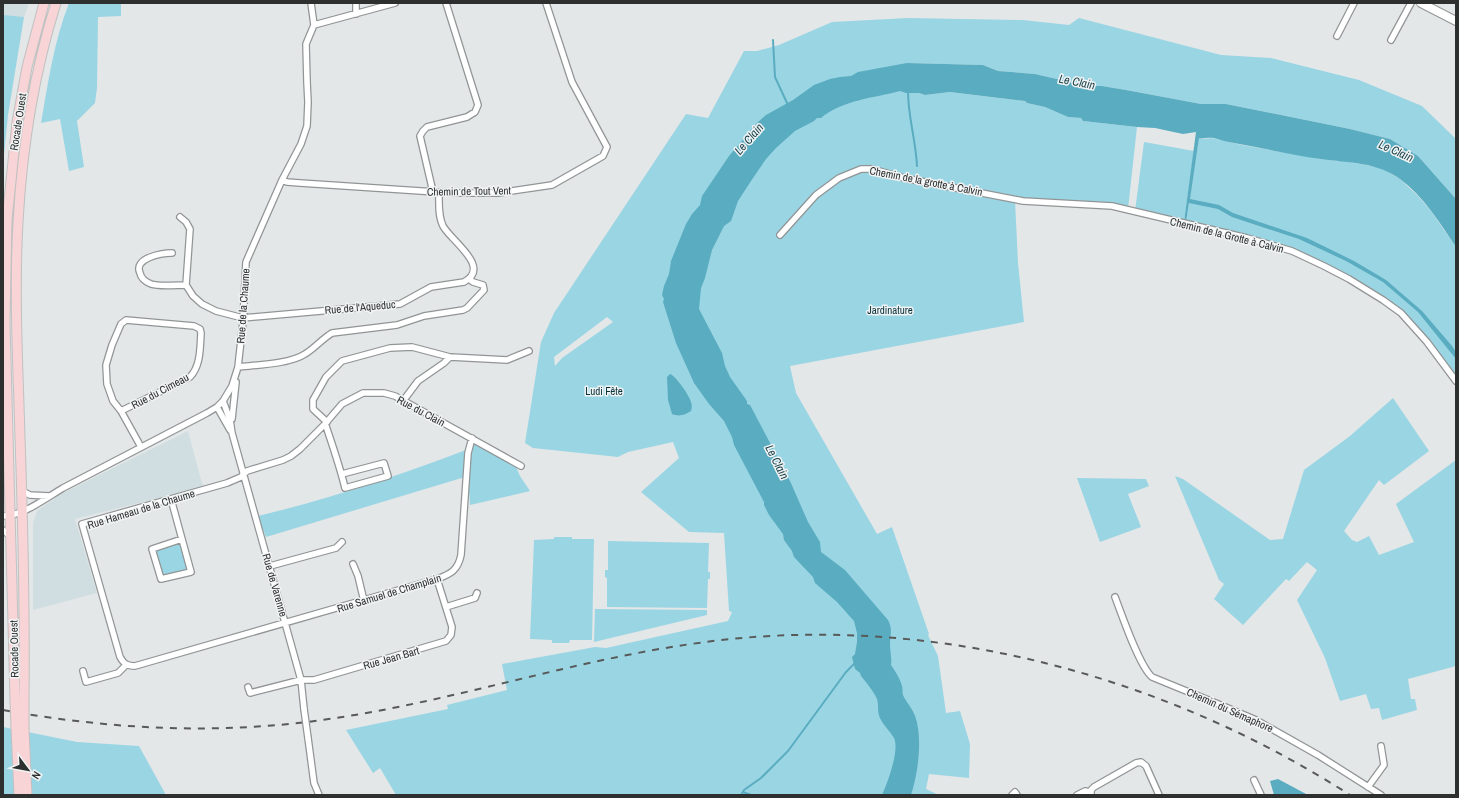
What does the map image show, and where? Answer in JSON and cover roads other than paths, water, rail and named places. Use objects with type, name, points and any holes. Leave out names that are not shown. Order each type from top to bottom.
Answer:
[{"type":"main road","name":"Rocade Ouest","points":[[19,795],[20,701],[11,537],[7,516],[5,322],[7,220],[17,122],[27,67],[44,3]]},
{"type":"main road","name":"Rocade Ouest","points":[[20,701],[25,621],[17,320],[18,222],[29,124],[39,69],[56,3]]},
{"type":"main road","name":"Rocade Ouest","points":[[20,728],[28,795]]},
{"type":"street","points":[[311,3],[314,25],[393,3]]},
{"type":"street","points":[[356,3],[356,14]]},
{"type":"street","points":[[237,370],[294,360],[306,354],[326,336],[332,333],[397,325],[424,316],[463,310],[483,292],[484,286],[469,279],[473,271],[472,262],[444,227],[420,136],[427,127],[467,117],[475,112],[478,105],[446,3]]},
{"type":"street","name":"Chemin de Tout Vent","points":[[282,180],[287,182],[436,192],[498,193],[552,185],[603,156],[607,147],[572,82],[546,3]]},
{"type":"street","points":[[1337,36],[1354,3]]},
{"type":"street","points":[[1392,40],[1411,3]]},
{"type":"street","points":[[1421,3],[1456,21]]},
{"type":"street","name":"Rue de la Chaume","points":[[7,516],[22,511],[217,407],[223,401],[232,386],[237,370],[243,318],[246,262],[282,180],[301,144],[308,120],[306,45],[314,25]]},
{"type":"street","name":"Chemin de la grotte à Calvin","points":[[780,235],[816,195],[839,178],[861,169],[872,169],[904,178],[1023,201]]},
{"type":"street","name":"Chemin de la Grotte à Calvin","points":[[1023,201],[1112,206],[1246,238],[1292,251],[1349,279],[1401,313],[1426,340],[1456,381]]},
{"type":"street","points":[[172,252],[145,260],[140,265],[140,275],[152,284],[186,285],[190,229],[180,216]]},
{"type":"street","name":"Rue de l'Aqueduc","points":[[186,285],[193,296],[202,304],[216,311],[243,318],[400,304],[431,287],[464,282],[469,279]]},
{"type":"street","name":"Rue du Cimeau","points":[[121,411],[190,376],[197,367],[201,333],[200,329],[194,326],[138,320],[126,320],[121,324],[112,345],[106,365],[107,384],[113,402],[121,411],[141,447]]},
{"type":"street","points":[[342,474],[384,463],[388,476],[346,488],[325,423],[313,409],[313,400],[326,376],[342,361],[390,348],[412,347],[450,357],[507,360],[529,351]]},
{"type":"street","points":[[404,401],[418,381],[450,357]]},
{"type":"street","name":"Rue de Varenne","points":[[232,433],[232,411],[237,370]]},
{"type":"street","name":"Rue du Clain","points":[[244,474],[247,471],[291,456],[300,449],[342,404],[363,393],[384,393],[404,401],[521,466]]},
{"type":"street","name":"Rue de Varenne","points":[[223,401],[230,420],[232,433],[301,680],[314,783],[319,795]]},
{"type":"street","name":"Rue de Varenne","points":[[217,407],[232,433]]},
{"type":"street","name":"Rue Samuel de Champlain","points":[[286,623],[437,579],[453,572],[459,561],[468,453],[472,438]]},
{"type":"street","name":"Rue Hameau de la Chaume","points":[[126,665],[120,657],[82,524],[227,484],[244,474]]},
{"type":"street","points":[[22,491],[30,495],[50,496]]},
{"type":"street","points":[[171,499],[191,572],[161,579],[152,549],[182,540]]},
{"type":"street","points":[[3,523],[7,516]]},
{"type":"street","points":[[3,530],[11,537]]},
{"type":"street","points":[[270,566],[336,548],[342,542]]},
{"type":"street","points":[[353,564],[358,576],[364,601]]},
{"type":"street","name":"Rue Jean Bart","points":[[248,687],[250,693],[301,680],[314,680],[444,642],[450,637],[452,630],[437,579]]},
{"type":"street","points":[[446,608],[475,598],[477,593]]},
{"type":"street","name":"Chemin du Sémaphore","points":[[1115,597],[1142,662],[1152,677],[1199,695],[1256,720],[1318,755],[1380,795]]},
{"type":"street","points":[[83,671],[86,682],[118,673],[126,665],[135,666],[286,623]]},
{"type":"street","points":[[1368,786],[1384,765],[1381,746]]},
{"type":"street","points":[[1077,795],[1085,791],[1091,793],[1094,787],[1140,762],[1146,766],[1159,795]]},
{"type":"street","points":[[1254,780],[1261,795]]},
{"type":"street","points":[[1012,795],[1016,792],[1018,795]]},
{"type":"water","name":"Le Clain","points":[[907,63],[983,65],[998,71],[1035,74],[1087,86],[1102,86],[1201,104],[1226,104],[1350,129],[1390,139],[1418,156],[1456,199],[1456,247],[1431,211],[1409,186],[1391,173],[1362,164],[1299,156],[1214,138],[1199,138],[1190,199],[1219,205],[1233,213],[1307,238],[1354,261],[1386,280],[1422,311],[1452,346],[1456,352],[1456,359],[1418,312],[1383,282],[1346,261],[1299,239],[1232,217],[1218,209],[1189,203],[1186,222],[1184,222],[1196,132],[1183,134],[1155,128],[1083,121],[1081,118],[1068,117],[1045,107],[1027,103],[1025,101],[950,92],[925,95],[900,91],[848,103],[829,112],[821,118],[817,118],[795,131],[766,159],[738,201],[731,221],[724,226],[712,250],[701,288],[699,309],[722,353],[725,366],[730,377],[747,401],[747,404],[750,405],[790,481],[808,522],[820,542],[821,552],[845,570],[890,623],[891,665],[900,680],[903,695],[915,716],[919,734],[919,756],[916,777],[911,795],[882,795],[892,767],[895,743],[894,738],[880,718],[876,696],[860,673],[855,669],[852,657],[855,654],[857,633],[854,621],[837,602],[815,583],[813,577],[794,557],[792,551],[784,540],[783,534],[769,515],[764,502],[734,445],[732,437],[724,421],[709,404],[694,383],[676,343],[662,295],[669,274],[671,261],[686,224],[700,205],[702,196],[729,156],[758,122],[766,115],[793,100],[814,85],[830,79],[851,76],[858,72]]},
{"type":"water","points":[[670,374],[676,378],[688,395],[692,406],[691,411],[680,415],[672,414],[668,400],[667,377]]},
{"type":"water","points":[[1278,779],[1308,795],[1274,795],[1270,781]]},
{"type":"waterway","points":[[773,40],[775,77],[787,103]]},
{"type":"waterway","points":[[908,92],[909,111],[917,166]]},
{"type":"waterway","points":[[741,795],[744,790],[761,778],[788,751],[846,672],[856,662]]},
{"type":"waterway","points":[[743,792],[751,795]]},
{"type":"railway","points":[[3,710],[82,722],[162,728],[282,725],[369,713],[598,661],[691,644],[777,636],[863,636],[949,644],[1034,660],[1117,684],[1198,714],[1276,752],[1350,795]]},
{"type":"park label","name":"Jardinature","points":[[890,310]]},
{"type":"park label","name":"Ludi Fête","points":[[604,391]]}]
